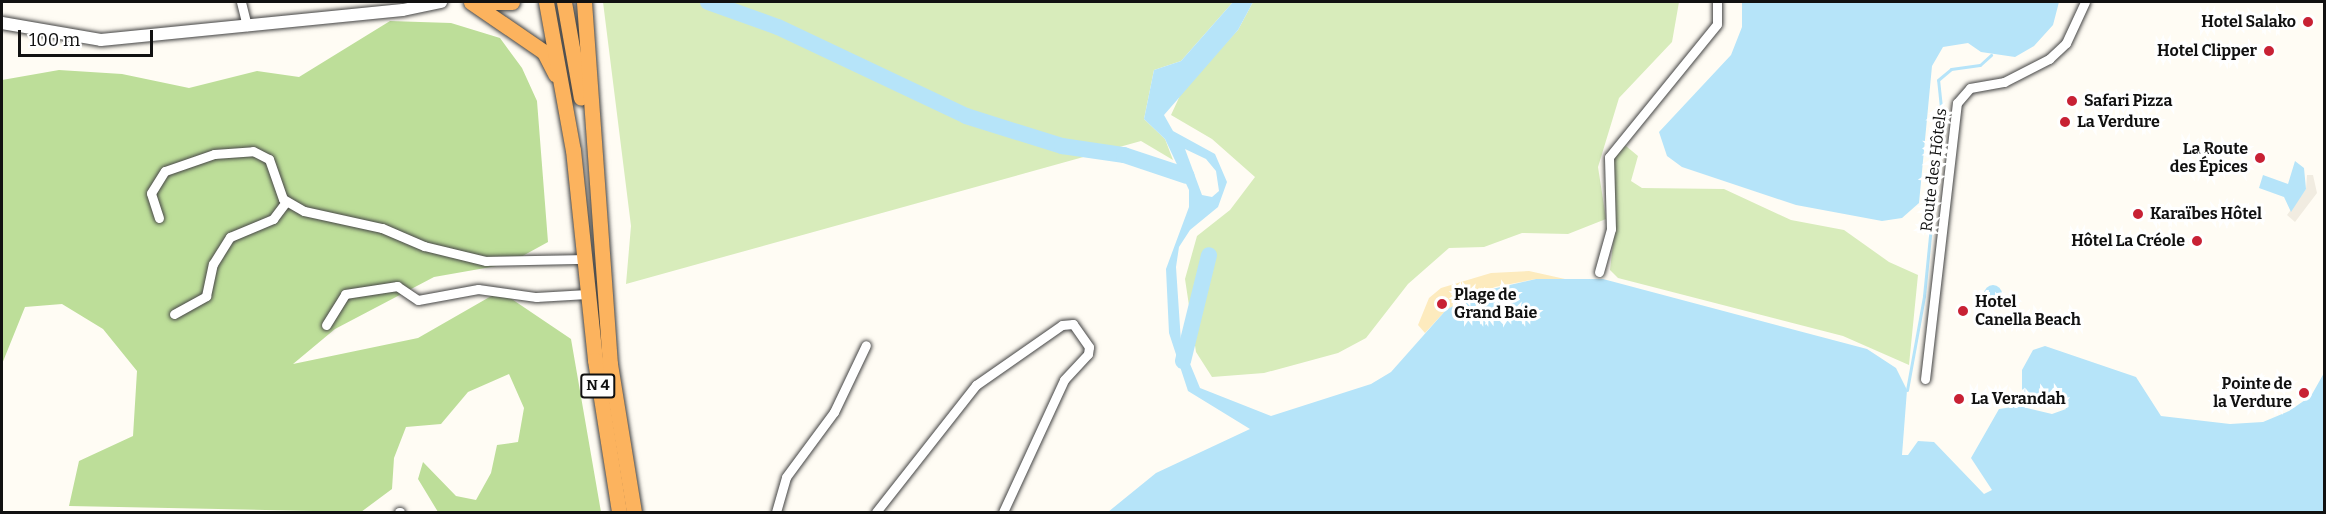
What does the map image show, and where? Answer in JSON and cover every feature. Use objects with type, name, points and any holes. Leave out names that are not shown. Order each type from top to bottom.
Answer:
[{"type":"highway","points":[[471,2],[550,58],[573,150]]},
{"type":"highway","points":[[487,2],[512,2]]},
{"type":"highway","name":"N 4","points":[[546,2],[573,150],[587,294],[619,513]]},
{"type":"highway","name":"N 4","points":[[564,2],[593,169],[604,294],[634,513]]},
{"type":"highway","points":[[584,2],[593,169]]},
{"type":"street","points":[[241,2],[247,26]]},
{"type":"street","points":[[2,23],[101,40],[247,26],[441,2]]},
{"type":"street","points":[[1599,272],[1611,229],[1609,157],[1717,24],[1717,2]]},
{"type":"street","name":"Route des Hôtels","points":[[1925,379],[1957,104],[1970,88],[2004,82],[2049,59],[2066,43],[2085,2]]},
{"type":"street","points":[[159,218],[151,192],[160,175],[228,151],[253,151],[269,159],[286,202]]},
{"type":"street","points":[[286,202],[486,261],[583,259]]},
{"type":"street","points":[[174,314],[206,296],[213,264],[230,237],[273,219],[286,202]]},
{"type":"street","points":[[326,325],[345,294],[396,286],[418,300],[478,289],[536,297],[587,294]]},
{"type":"street","points":[[604,294],[639,513]]},
{"type":"street","points":[[876,513],[976,385],[1062,325],[1079,328],[1088,354],[1064,380],[1003,513]]},
{"type":"street","points":[[776,513],[786,477],[834,412],[866,345]]},
{"type":"green space","points":[[603,2],[1233,2],[1181,61],[1154,70],[1144,119],[1165,139],[1173,160],[1141,141],[626,284],[631,226]]},
{"type":"green space","points":[[1253,2],[1679,2],[1672,42],[1619,98],[1598,167],[1606,219],[1568,234],[1522,233],[1484,247],[1449,248],[1408,284],[1366,338],[1338,353],[1264,373],[1212,377],[1196,352],[1185,279],[1197,236],[1230,210],[1255,177],[1212,139],[1171,115],[1183,89],[1238,30]]},
{"type":"green space","points":[[390,21],[451,23],[500,38],[522,68],[537,101],[548,242],[508,264],[434,277],[335,329],[293,364],[418,338],[500,291],[571,339],[601,512],[438,512],[418,479],[423,462],[456,496],[476,500],[491,473],[497,445],[518,442],[524,408],[509,374],[468,392],[441,424],[406,427],[394,458],[392,489],[361,512],[69,506],[79,461],[133,436],[137,371],[103,329],[62,304],[25,307],[2,364],[2,80],[59,70],[122,74],[189,88],[257,71],[299,77]]},
{"type":"green space","points":[[1626,146],[1638,156],[1631,181],[1642,188],[1724,189],[1791,220],[1844,230],[1889,262],[1918,275],[1909,365],[1843,336],[1618,278],[1610,270],[1615,226],[1610,175],[1617,150]]},
{"type":"sand","name":"Plage de Grand Baie","points":[[1529,271],[1574,281],[1536,279],[1495,287],[1446,310],[1425,333],[1418,325],[1429,298],[1441,288],[1491,273]]},
{"type":"shaded area","points":[[2307,175],[2313,175],[2317,193],[2295,222],[2287,215],[2306,189]]},
{"type":"water","points":[[1233,2],[1253,2],[1238,30],[1164,115],[1173,131],[1215,154],[1227,182],[1218,207],[1190,230],[1179,247],[1176,267],[1181,342],[1200,388],[1271,416],[1371,384],[1391,372],[1446,310],[1479,292],[1536,279],[1603,279],[1867,349],[1896,368],[1907,390],[1902,455],[1908,455],[1918,441],[1934,442],[1984,494],[1992,490],[1971,458],[1999,409],[2019,406],[2052,414],[2066,409],[2063,403],[2029,397],[2022,389],[2022,370],[2033,350],[2045,346],[2136,377],[2161,416],[2230,424],[2263,422],[2289,411],[2311,396],[2324,373],[2324,512],[1108,512],[1156,473],[1250,429],[1188,391],[1169,333],[1166,269],[1189,207],[1189,190],[1165,139],[1144,119],[1154,70],[1181,61]],"holes":[[[1185,149],[1206,159],[1216,171],[1219,191],[1212,197],[1202,195]]]},
{"type":"water","points":[[1742,2],[2059,2],[2053,25],[2034,46],[2015,57],[1981,52],[1968,43],[1943,47],[1932,66],[1919,203],[1902,218],[1882,221],[1796,205],[1682,167],[1667,156],[1659,132],[1731,55],[1742,27]]},
{"type":"water","points":[[2295,161],[2304,168],[2306,189],[2291,212],[2284,197],[2259,188],[2263,175],[2288,184]]},
{"type":"water","points":[[1993,285],[2001,290],[2002,294],[1997,302],[1993,303],[1985,298],[1984,294],[1989,286]]},
{"type":"waterway","points":[[708,2],[778,27],[966,116],[1062,146],[1124,155],[1187,176]]},
{"type":"waterway","points":[[1907,390],[1924,296],[1942,117],[1938,80],[1951,69],[1980,65],[1991,55]]},
{"type":"waterway","points":[[1183,361],[1209,255]]},
{"type":"place","name":"Hotel Salako","points":[[2308,22]]},
{"type":"place","name":"Hotel Clipper","points":[[2269,51]]},
{"type":"place","name":"Safari Pizza","points":[[2072,101]]},
{"type":"place","name":"La Verdure","points":[[2065,122]]},
{"type":"place","name":"La Route des Épices","points":[[2260,158]]},
{"type":"place","name":"Karaïbes Hôtel","points":[[2138,214]]},
{"type":"place","name":"Hôtel La Créole","points":[[2197,241]]},
{"type":"place","name":"Plage de Grand Baie","points":[[1442,304]]},
{"type":"place","name":"Hotel Canella Beach","points":[[1963,311]]},
{"type":"place","name":"Pointe de la Verdure","points":[[2304,393]]},
{"type":"place","name":"La Verandah","points":[[1959,399]]}]
